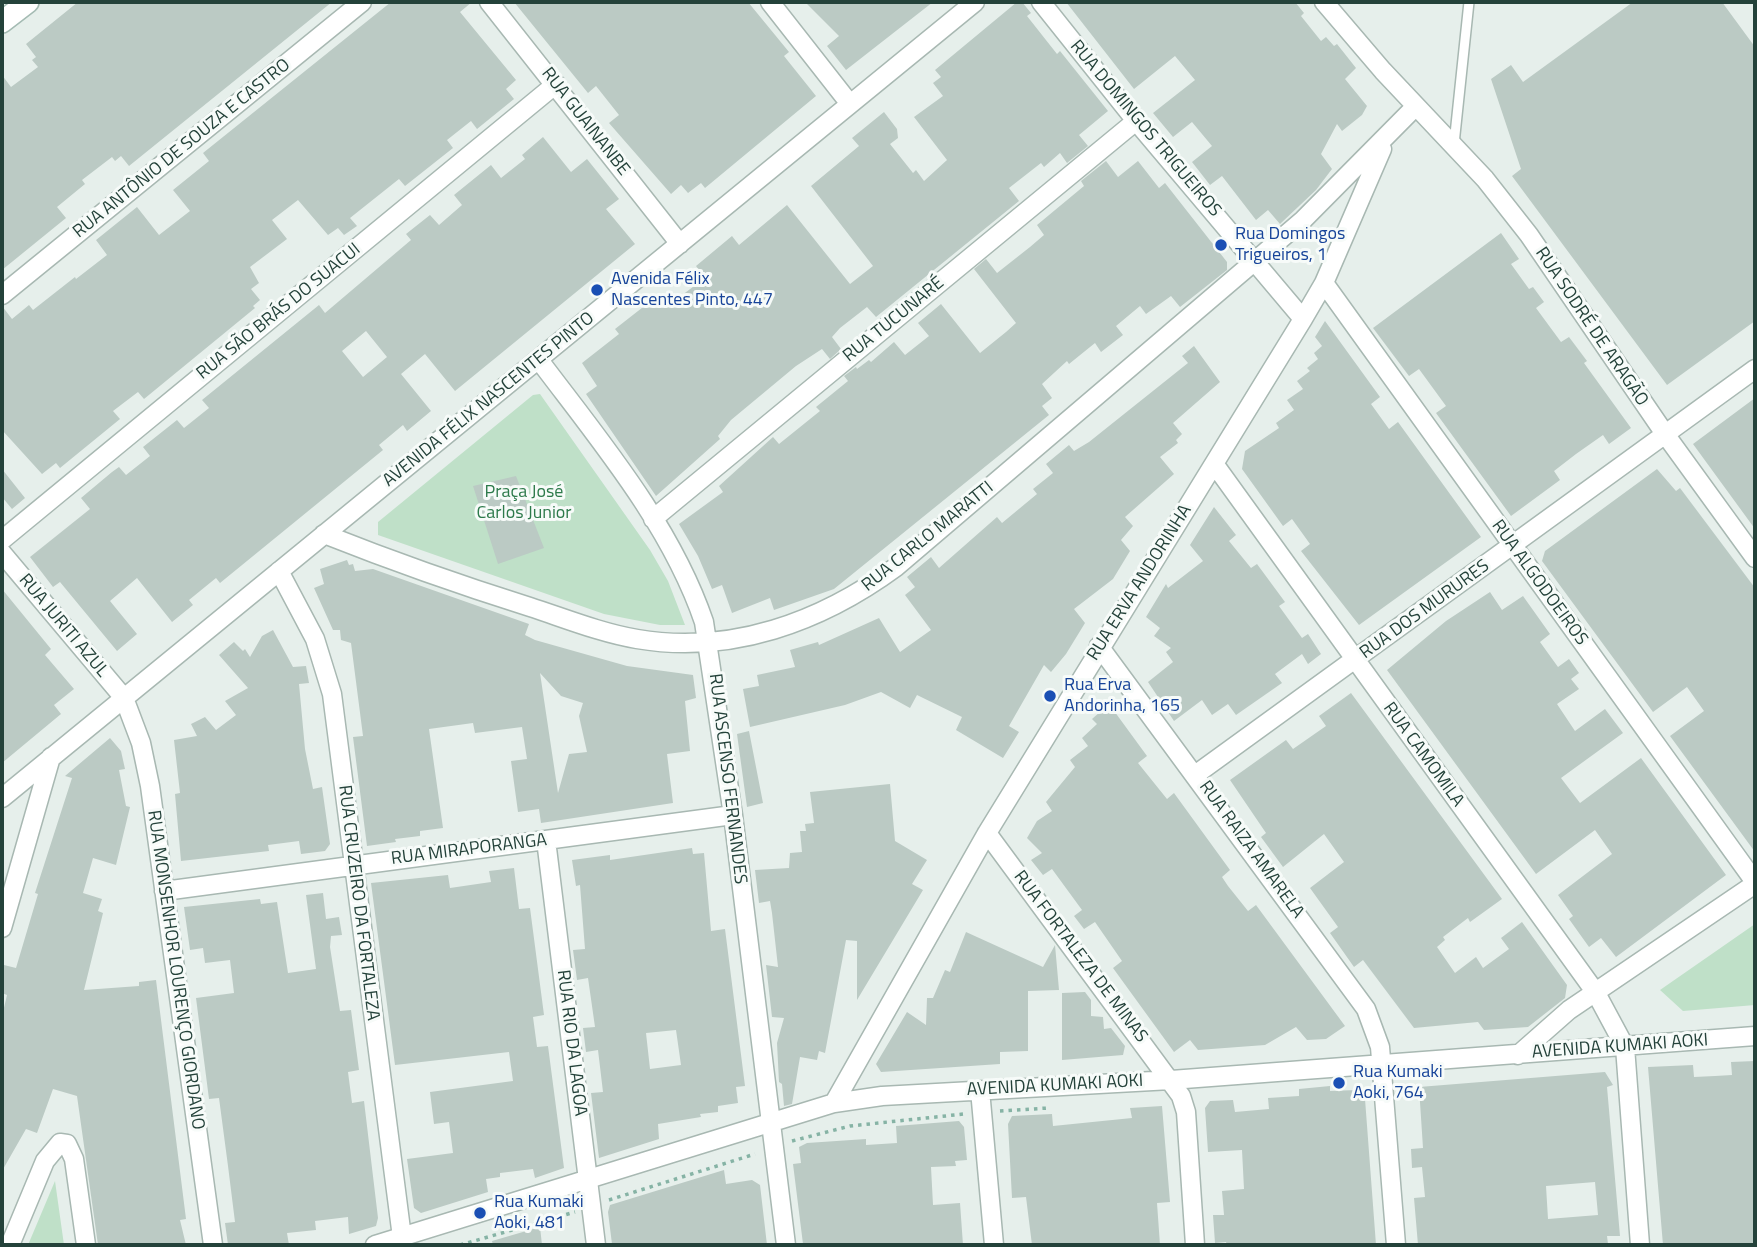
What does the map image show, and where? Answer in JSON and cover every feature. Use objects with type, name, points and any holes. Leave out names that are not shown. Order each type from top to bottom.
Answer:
[{"type":"main road","points":[[2,22],[28,2]]},
{"type":"street","name":"RUA ANTÔNIO DE SOUZA E CASTRO","points":[[2,295],[362,2]]},
{"type":"street","name":"RUA GUAINANBE","points":[[489,2],[680,244]]},
{"type":"street","points":[[770,2],[850,104]]},
{"type":"street","name":"AVENIDA FÉLIX NASCENTES PINTO","points":[[2,798],[975,2]]},
{"type":"street","name":"RUA DOMINGOS TRIGUEIROS","points":[[1041,2],[1136,121],[1303,319]]},
{"type":"street","name":"RUA SODRÉ DE ARAGÃO","points":[[1324,2],[1416,106],[1454,144],[1528,235],[1665,434],[1755,558]]},
{"type":"street","name":"RUA SÃO BRÁS DO SUACUI","points":[[2,540],[556,84]]},
{"type":"street","name":"RUA CARLO MARATTI","points":[[324,534],[438,579],[634,639],[708,643],[766,633],[830,611],[859,595],[896,567],[1303,220],[1416,106]]},
{"type":"street","name":"RUA TUCUNARÉ","points":[[653,519],[1136,121]]},
{"type":"street","name":"RUA ERVA ANDORINHA","points":[[834,1103],[987,833],[1099,646],[1215,465],[1324,283],[1386,139]]},
{"type":"street","name":"RUA ALGODOEIROS","points":[[1324,283],[1755,883]]},
{"type":"street","name":"RUA ASCENSO FERNANDES","points":[[539,360],[653,519],[694,592],[708,643],[733,815],[786,1245]]},
{"type":"street","name":"RUA DOS MURURES","points":[[1195,775],[1755,369]]},
{"type":"street","name":"RUA CAMOMILA","points":[[1215,465],[1596,993],[1625,1047]]},
{"type":"street","name":"RUA JURITI AZUL","points":[[2,553],[124,698]]},
{"type":"street","name":"RUA CRUZEIRO DA FORTALEZA","points":[[279,571],[315,639],[330,684],[402,1241]]},
{"type":"street","name":"RUA RAIZA AMARELA","points":[[1099,646],[1366,1009],[1376,1031],[1381,1065],[1395,1245]]},
{"type":"street","name":"RUA MONSENHOR LOURENÇO GIORDANO","points":[[124,698],[141,743],[150,786],[213,1245]]},
{"type":"street","points":[[2,928],[51,757]]},
{"type":"street","name":"RUA MIRAPORANGA","points":[[164,891],[733,815]]},
{"type":"street","name":"RUA FORTALEZA DE MINAS","points":[[987,833],[1171,1080],[1186,1112],[1195,1245]]},
{"type":"street","name":"RUA RIO DA LAGOA","points":[[546,840],[596,1245]]},
{"type":"street","points":[[1518,1055],[1569,1010],[1755,883]]},
{"type":"street","name":"AVENIDA KUMAKI AOKI","points":[[375,1245],[402,1241],[588,1178],[834,1103],[881,1096],[1171,1080],[1755,1036]]},
{"type":"street","points":[[1625,1047],[1640,1245]]},
{"type":"street","points":[[980,1090],[994,1245]]},
{"type":"street","points":[[9,1245],[45,1161],[60,1143],[67,1144],[74,1159],[86,1245]]},
{"type":"lane","points":[[1454,144],[1469,2]]},
{"type":"path","points":[[806,1137],[850,1126],[961,1114]]},
{"type":"path","points":[[614,1199],[745,1158]]},
{"type":"path","points":[[460,1245],[584,1210]]},
{"type":"green space","name":"Praça José Carlos Junior","points":[[540,394],[650,550],[668,581],[685,625],[660,625],[604,614],[378,535],[378,522],[533,395]]},
{"type":"green space","points":[[1755,924],[1755,1005],[1683,1011],[1660,990]]},
{"type":"green space","points":[[55,1181],[64,1245],[28,1245]]},
{"type":"building","points":[[78,2],[332,2],[129,166],[121,156],[115,161],[112,157],[82,180],[85,184],[57,207],[66,218],[2,270],[2,75],[11,87],[38,67],[32,60],[36,57],[26,44]]},
{"type":"building","points":[[391,2],[472,2],[460,12],[516,80],[506,89],[514,99],[477,129],[471,121],[447,140],[453,148],[405,186],[399,179],[350,218],[357,226],[344,235],[338,228],[328,235],[298,200],[272,220],[287,239],[250,267],[259,283],[251,289],[260,300],[253,306],[255,308],[144,399],[138,392],[113,411],[120,419],[60,468],[56,463],[42,474],[2,430],[2,306],[12,319],[29,305],[33,310],[75,277],[76,279],[107,255],[96,240],[137,207],[159,235],[190,211],[173,190],[209,161],[203,153]]},
{"type":"building","points":[[514,2],[748,2],[789,52],[784,56],[816,96],[705,188],[701,183],[688,193],[681,185],[671,194],[609,123],[619,115],[596,86],[588,93]]},
{"type":"building","points":[[805,2],[933,2],[846,70],[827,46],[839,36]]},
{"type":"building","points":[[1017,2],[1022,2],[1031,13],[1027,16],[1057,54],[1060,51],[1108,111],[1079,135],[1088,146],[1067,163],[1060,153],[1044,167],[1041,163],[1009,188],[1019,201],[876,317],[867,307],[840,328],[832,337],[841,349],[830,359],[822,349],[796,366],[731,420],[718,436],[720,439],[656,496],[586,394],[597,386],[582,363],[619,334],[615,329],[661,293],[670,304],[705,278],[696,266],[732,236],[739,245],[787,205],[850,284],[873,266],[811,186],[859,146],[852,138],[884,112],[897,129],[898,138],[890,144],[913,173],[916,170],[924,181],[947,160],[914,117],[943,96],[933,83],[941,77],[935,70]]},
{"type":"building","points":[[1066,2],[1295,2],[1304,13],[1301,16],[1321,41],[1326,37],[1334,46],[1337,44],[1356,68],[1345,79],[1367,106],[1362,115],[1342,131],[1337,124],[1321,154],[1332,169],[1316,190],[1280,224],[1268,210],[1256,220],[1222,176],[1210,185],[1192,162],[1212,146],[1192,122],[1173,137],[1153,113],[1195,80],[1175,56],[1134,89]]},
{"type":"building","points":[[1633,2],[1722,2],[1755,47],[1755,321],[1667,385],[1512,176],[1521,169],[1491,79],[1511,65],[1523,82]]},
{"type":"building","points":[[543,137],[571,172],[587,159],[619,199],[606,209],[635,244],[455,391],[425,354],[401,374],[431,411],[407,431],[403,425],[379,445],[383,450],[220,583],[216,578],[189,600],[193,605],[172,622],[137,578],[110,601],[137,634],[117,651],[60,582],[53,587],[30,557],[90,509],[81,498],[112,472],[119,467],[126,475],[150,456],[143,447],[177,420],[184,428],[209,408],[202,400],[319,305],[325,313],[411,240],[406,234],[430,215],[439,225],[462,205],[454,195],[491,165],[501,178],[525,159],[522,155]],"holes":[[[366,331],[387,357],[363,377],[342,351]]]},
{"type":"building","points":[[1106,161],[1118,177],[1138,161],[1159,188],[1165,183],[1227,262],[1227,270],[1180,307],[1171,296],[1146,314],[1140,306],[1116,326],[1123,335],[1101,352],[1095,343],[1069,364],[1067,361],[1042,384],[1052,398],[1042,406],[1049,415],[834,589],[774,610],[770,598],[732,613],[722,585],[712,589],[698,556],[679,524],[723,492],[719,486],[773,437],[779,444],[820,411],[816,407],[848,381],[844,376],[869,360],[871,362],[894,342],[905,355],[929,336],[918,323],[941,304],[980,353],[1006,332],[1016,323],[974,269],[986,259],[997,273],[1030,247],[1044,235],[1037,225],[1084,186],[1081,181]]},
{"type":"building","points":[[1501,233],[1519,259],[1511,264],[1529,289],[1533,287],[1544,302],[1536,308],[1561,342],[1569,337],[1587,361],[1584,363],[1631,428],[1609,444],[1603,435],[1576,454],[1554,471],[1560,480],[1511,516],[1436,413],[1446,406],[1419,369],[1409,376],[1373,328]]},
{"type":"building","points":[[1325,321],[1380,397],[1371,404],[1389,429],[1398,422],[1481,537],[1359,625],[1301,551],[1310,544],[1292,519],[1283,526],[1242,469],[1245,451],[1279,428],[1276,423],[1294,410],[1287,400],[1303,389],[1297,381],[1310,371],[1307,368],[1318,359],[1314,353],[1322,346],[1315,337]]},
{"type":"building","points":[[1194,346],[1220,382],[1173,423],[1182,434],[1176,440],[1178,443],[1160,457],[1174,474],[1125,517],[1133,526],[1121,540],[1130,551],[1113,579],[1074,609],[1085,623],[1051,672],[1044,665],[1009,726],[1019,732],[1003,758],[956,730],[962,717],[917,695],[910,708],[881,692],[845,705],[750,727],[743,689],[759,686],[757,675],[795,667],[790,650],[818,642],[819,645],[879,618],[900,652],[931,630],[905,595],[915,587],[907,577],[931,557],[939,568],[997,517],[1002,523],[1037,494],[1033,489],[1053,473],[1046,464],[1069,445],[1074,451],[1089,442],[1188,363],[1182,356]]},
{"type":"building","points":[[1755,398],[1755,529],[1693,444]]},
{"type":"building","points":[[2,469],[25,498],[12,509],[2,497]]},
{"type":"building","points":[[1657,469],[1676,491],[1680,488],[1755,588],[1755,852],[1670,736],[1704,711],[1687,687],[1653,712],[1542,561],[1545,551]]},
{"type":"building","points":[[516,476],[544,548],[498,564],[473,486]]},
{"type":"building","points":[[1214,507],[1236,535],[1229,541],[1251,568],[1257,564],[1285,602],[1279,606],[1302,638],[1308,634],[1321,654],[1308,664],[1302,654],[1275,674],[1282,683],[1236,715],[1228,704],[1212,715],[1202,700],[1174,721],[1148,682],[1173,662],[1166,652],[1171,648],[1154,636],[1160,628],[1146,617],[1166,584],[1168,588],[1203,561],[1190,545]]},
{"type":"building","points":[[347,560],[349,565],[353,564],[355,571],[373,569],[529,624],[525,635],[535,640],[627,666],[693,675],[696,698],[685,701],[690,751],[667,754],[673,803],[541,823],[539,809],[518,812],[511,761],[527,759],[522,727],[475,733],[473,723],[429,729],[443,828],[420,831],[420,836],[395,839],[396,842],[367,846],[353,737],[363,736],[351,643],[341,640],[340,630],[333,630],[314,588],[324,584],[320,569]],"holes":[[[540,673],[561,696],[583,703],[579,716],[587,752],[569,754],[558,793]]]},
{"type":"building","points":[[2,589],[51,649],[45,655],[74,689],[54,705],[61,714],[2,763]]},
{"type":"building","points":[[1490,592],[1502,610],[1523,596],[1550,634],[1540,642],[1558,667],[1569,659],[1579,673],[1571,679],[1579,689],[1557,704],[1575,731],[1605,709],[1623,733],[1561,778],[1580,803],[1641,758],[1726,875],[1616,957],[1601,938],[1589,947],[1569,919],[1573,916],[1558,895],[1612,854],[1595,830],[1536,874],[1387,670],[1446,621]]},
{"type":"building","points":[[273,630],[293,667],[306,666],[309,683],[299,684],[305,749],[313,789],[322,787],[330,844],[325,851],[301,854],[299,841],[268,845],[269,851],[181,861],[175,794],[180,793],[174,740],[197,736],[191,724],[205,717],[216,730],[236,715],[225,701],[248,688],[219,655],[234,642],[243,651],[245,649],[250,657],[262,636]]},
{"type":"building","points":[[1351,693],[1502,899],[1470,922],[1468,918],[1443,937],[1445,940],[1437,947],[1455,973],[1476,957],[1483,968],[1509,949],[1501,938],[1522,922],[1567,985],[1565,998],[1528,1027],[1484,1030],[1478,1022],[1414,1028],[1363,960],[1354,967],[1330,933],[1338,927],[1310,888],[1344,862],[1324,834],[1283,867],[1261,837],[1266,833],[1230,780],[1286,740],[1293,749],[1326,726],[1319,716]]},
{"type":"building","points":[[1109,704],[1147,756],[1138,763],[1167,799],[1174,793],[1230,870],[1222,877],[1228,886],[1248,911],[1256,905],[1345,1026],[1326,1039],[1307,1040],[1296,1027],[1265,1045],[1198,1050],[1190,1040],[1174,1052],[1113,968],[1122,961],[1095,922],[1084,929],[1074,916],[1082,910],[1052,869],[1043,875],[1031,860],[1042,853],[1027,838],[1037,821],[1052,811],[1046,802],[1075,767],[1070,760],[1088,746],[1082,738],[1097,724],[1092,719]]},
{"type":"building","points":[[749,731],[763,803],[747,807],[737,734]]},
{"type":"building","points":[[110,738],[121,751],[125,769],[119,770],[126,806],[130,807],[116,865],[93,858],[83,893],[102,899],[98,911],[103,913],[84,990],[139,986],[139,982],[156,980],[186,1219],[180,1220],[186,1245],[98,1245],[77,1096],[53,1089],[37,1133],[26,1129],[2,1171],[2,1016],[7,995],[2,993],[4,965],[16,968],[38,894],[35,893],[72,778],[65,776]]},
{"type":"building","points":[[890,784],[895,841],[927,860],[912,884],[923,890],[857,1000],[857,941],[846,940],[825,1053],[819,1051],[817,1060],[800,1057],[792,1104],[784,1106],[782,1084],[779,1082],[777,1043],[784,1018],[772,1017],[766,965],[778,967],[772,913],[770,901],[759,903],[755,870],[789,868],[790,853],[802,852],[800,831],[806,831],[805,824],[814,823],[810,792]]},
{"type":"building","points":[[692,848],[693,854],[704,853],[711,931],[725,929],[745,1086],[736,1087],[738,1103],[718,1106],[718,1112],[700,1114],[701,1117],[658,1124],[659,1139],[599,1158],[591,1093],[603,1092],[598,1050],[586,1052],[583,1028],[595,1027],[588,978],[577,980],[573,950],[585,949],[580,885],[576,886],[572,860],[610,855],[610,860]],"holes":[[[676,1030],[681,1065],[650,1069],[646,1033]]]},
{"type":"building","points":[[514,868],[519,909],[530,908],[544,1015],[533,1017],[537,1047],[548,1046],[564,1168],[535,1178],[533,1169],[500,1173],[500,1177],[486,1179],[488,1192],[421,1213],[414,1208],[407,1159],[453,1153],[449,1122],[434,1124],[430,1092],[513,1081],[509,1052],[395,1065],[371,883],[448,875],[450,888],[491,882],[489,871]]},
{"type":"building","points":[[323,893],[326,919],[339,917],[342,935],[331,936],[330,947],[340,1011],[351,1010],[359,1070],[348,1072],[352,1103],[364,1101],[378,1218],[376,1226],[349,1234],[348,1217],[315,1221],[316,1230],[287,1233],[289,1245],[228,1245],[225,1223],[235,1222],[228,1166],[219,1098],[209,1099],[196,998],[234,993],[230,960],[205,963],[203,948],[190,950],[184,907],[260,899],[261,904],[277,902],[288,973],[316,969],[306,895]]},
{"type":"building","points":[[966,932],[1043,967],[1055,945],[1059,990],[1028,991],[1028,1051],[1000,1052],[1000,1064],[881,1072],[876,1064],[907,1012],[926,1025],[927,998],[933,998],[945,970],[950,972]]},
{"type":"building","points":[[1085,992],[1091,1000],[1091,1016],[1103,1017],[1104,1029],[1111,1028],[1125,1046],[1123,1055],[1062,1060],[1062,993]]},
{"type":"building","points":[[1755,1061],[1755,1245],[1663,1245],[1648,1067],[1693,1065],[1694,1077],[1715,1076],[1732,1075],[1731,1062]]},
{"type":"building","points":[[1605,1072],[1613,1085],[1607,1087],[1620,1236],[1607,1236],[1608,1244],[1593,1245],[1418,1245],[1414,1198],[1425,1197],[1422,1167],[1412,1168],[1411,1149],[1423,1148],[1419,1087]],"holes":[[[1595,1182],[1598,1215],[1548,1219],[1546,1186]]]},
{"type":"building","points":[[1330,1086],[1330,1091],[1357,1090],[1365,1099],[1376,1245],[1215,1243],[1213,1215],[1224,1215],[1222,1191],[1244,1189],[1242,1150],[1208,1152],[1205,1108],[1210,1101],[1233,1100],[1235,1112],[1269,1109],[1268,1098],[1299,1096],[1299,1089]]},
{"type":"building","points":[[1162,1106],[1170,1202],[1157,1203],[1160,1245],[1032,1245],[1026,1197],[1012,1198],[1008,1124],[1012,1116],[1052,1114],[1053,1126],[1132,1118],[1130,1108]]},
{"type":"building","points":[[959,1121],[964,1127],[967,1160],[955,1161],[956,1166],[931,1167],[933,1205],[960,1203],[963,1245],[803,1244],[793,1164],[801,1163],[799,1147],[807,1143],[866,1139],[866,1145],[897,1143],[896,1126]]},
{"type":"building","points":[[724,1170],[726,1184],[752,1180],[760,1185],[767,1245],[612,1244],[608,1212],[610,1205]]},
{"type":"building","points":[[540,1227],[542,1245],[493,1245],[492,1241]]},
{"type":"place","name":"Rua Domingos Trigueiros, 1","points":[[1221,245]]},
{"type":"place","name":"Avenida Félix Nascentes Pinto, 447","points":[[597,290]]},
{"type":"place","name":"Rua Erva Andorinha, 165","points":[[1050,696]]},
{"type":"place","name":"Rua Kumaki Aoki, 764","points":[[1339,1083]]},
{"type":"place","name":"Rua Kumaki Aoki, 481","points":[[480,1213]]}]
